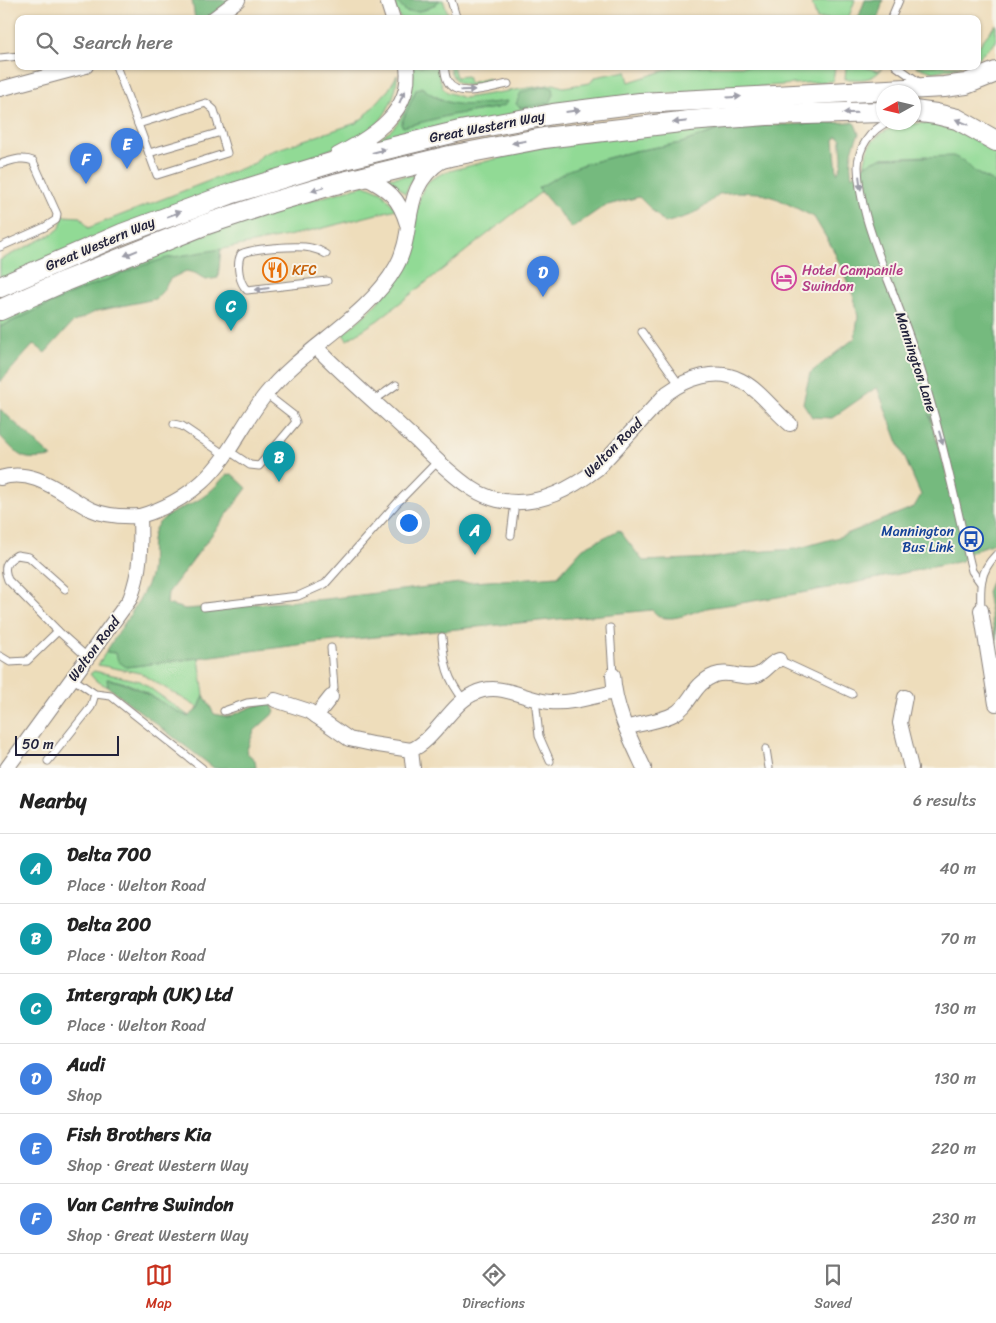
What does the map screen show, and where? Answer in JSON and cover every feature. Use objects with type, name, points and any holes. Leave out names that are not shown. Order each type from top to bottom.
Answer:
[{"type":"main road","name":"Great Western Way","points":[[0,288],[99,243],[159,219],[272,180],[408,143],[460,131],[580,110],[675,101],[928,88],[966,84],[996,72]]},
{"type":"main road","name":"Great Western Way","points":[[0,310],[182,233],[270,203],[450,156],[544,138],[680,122],[767,115],[876,112]]},
{"type":"main road","points":[[921,114],[957,119],[996,141]]},
{"type":"street","points":[[218,15],[238,0]]},
{"type":"street","points":[[388,0],[391,15]]},
{"type":"street","points":[[0,90],[72,70]]},
{"type":"street","points":[[309,170],[363,141],[385,124],[398,107],[404,94],[408,80],[407,70]]},
{"type":"street","points":[[0,478],[23,475],[44,481],[91,509],[108,515],[140,516],[156,511],[182,498],[204,481],[227,453],[266,394],[368,302],[389,277],[396,267],[402,251],[412,203],[418,186],[430,171],[450,156]]},
{"type":"street","points":[[364,177],[386,189],[395,198],[407,224]]},
{"type":"street","name":"Welton Road","points":[[316,347],[439,461],[469,486],[497,500],[515,502],[540,500],[569,488],[597,469],[666,393],[679,384],[695,378],[711,375],[730,376],[740,380],[761,395],[790,424]]},
{"type":"street","name":"Welton Road","points":[[7,768],[124,609],[135,588],[140,568],[142,546],[140,516]]},
{"type":"street","name":"Mannington Lane","points":[[981,610],[996,704]]},
{"type":"street","points":[[626,728],[674,714],[681,709],[699,685],[717,675],[757,675],[766,670],[775,660],[779,660]]},
{"type":"street","points":[[613,675],[614,692],[619,710],[644,768]]},
{"type":"street","points":[[274,700],[302,707],[349,738],[372,744],[411,750],[424,742],[472,694],[490,690],[508,690],[549,702],[560,702],[614,692]]},
{"type":"street","points":[[316,716],[331,697]]},
{"type":"street","points":[[906,697],[900,723],[911,768]]},
{"type":"street","points":[[411,750],[413,768]]},
{"type":"lane","points":[[450,0],[455,15]]},
{"type":"lane","points":[[893,15],[900,0]]},
{"type":"lane","points":[[0,58],[15,56]]},
{"type":"lane","points":[[118,70],[157,175],[227,153],[214,110],[206,103],[138,124]]},
{"type":"lane","points":[[445,70],[447,81],[457,90],[468,91],[508,84]]},
{"type":"lane","points":[[900,70],[928,88]]},
{"type":"lane","name":"Mannington Lane","points":[[876,129],[861,152],[858,166],[861,194],[880,257],[924,381],[943,447],[972,571],[980,582],[981,610]]},
{"type":"lane","points":[[149,153],[221,132]]},
{"type":"lane","points":[[0,164],[27,158],[33,161],[57,214],[56,220],[45,227],[0,247]]},
{"type":"lane","points":[[326,254],[313,248],[294,246],[251,250],[241,254],[239,261],[241,281],[247,290],[327,281]]},
{"type":"lane","points":[[642,332],[679,384]]},
{"type":"lane","points":[[373,401],[396,384]]},
{"type":"lane","points":[[174,424],[182,426],[250,465],[259,466],[296,422],[293,415],[266,394]]},
{"type":"lane","points":[[204,607],[298,596],[325,584],[398,502],[439,461]]},
{"type":"lane","points":[[511,535],[515,502]]},
{"type":"lane","points":[[65,589],[29,557],[16,555],[4,565],[4,572],[8,580],[58,632],[87,657]]},
{"type":"lane","points":[[980,582],[985,568],[996,555]]},
{"type":"lane","points":[[610,628],[613,675]]},
{"type":"lane","points":[[0,656],[10,662],[27,661],[58,632]]},
{"type":"lane","points":[[442,637],[443,656],[449,678],[453,687],[464,700]]},
{"type":"lane","points":[[331,648],[334,690],[331,697]]},
{"type":"lane","points":[[779,660],[852,694]]},
{"type":"lane","points":[[72,678],[95,694],[111,696],[202,768]]},
{"type":"lane","points":[[48,761],[92,707],[95,694]]},
{"type":"lane","points":[[534,698],[539,736],[550,761]]},
{"type":"lane","points":[[224,711],[247,703],[274,700]]},
{"type":"lane","points":[[766,749],[769,768]]},
{"type":"green space","points":[[192,0],[229,0],[210,15],[194,15]]},
{"type":"green space","points":[[394,0],[416,10],[424,10],[443,0],[448,15],[399,15]]},
{"type":"green space","points":[[397,0],[440,0],[424,10],[406,12]]},
{"type":"green space","points":[[824,0],[855,0],[849,15],[816,15],[812,4]]},
{"type":"green space","points":[[865,0],[883,0],[879,15],[859,15]]},
{"type":"green space","points":[[996,24],[996,42],[981,55],[981,43]]},
{"type":"green space","points":[[413,70],[437,70],[443,88],[447,92],[464,98],[554,84],[563,87],[590,83],[595,77],[626,71],[629,82],[666,70],[834,70],[833,81],[638,96],[376,141],[398,122],[410,92]],"holes":[[[418,88],[454,105],[496,108],[451,115],[403,126],[401,124]]]},
{"type":"green space","points":[[450,70],[454,70],[456,77],[467,76],[469,83],[489,78],[490,82],[464,85],[455,80]]},
{"type":"green space","points":[[846,70],[881,70],[869,78],[845,79]]},
{"type":"green space","points":[[927,70],[943,70],[933,72]]},
{"type":"green space","points":[[397,75],[393,97],[386,112],[376,125],[354,140],[0,279],[0,260],[54,233],[60,228],[63,216],[81,217],[88,228],[255,163],[263,154],[356,123],[364,117],[389,89]]},
{"type":"green space","points":[[546,86],[553,88],[554,94],[550,103],[522,108],[516,104],[521,92]]},
{"type":"green space","points":[[422,87],[432,95],[452,103],[473,104],[508,101],[505,105],[496,108],[451,115],[403,127],[401,124],[416,90]]},
{"type":"green space","points":[[852,122],[855,124],[859,134],[851,155],[852,177],[864,165],[881,158],[953,156],[964,161],[975,172],[996,184],[996,542],[966,554],[962,561],[806,592],[712,607],[673,618],[661,617],[652,610],[314,643],[126,667],[118,661],[116,653],[106,652],[144,591],[151,572],[152,541],[158,524],[172,513],[204,497],[226,475],[232,474],[247,488],[168,593],[167,604],[185,609],[326,599],[460,583],[558,576],[583,548],[619,530],[643,561],[713,558],[751,552],[796,549],[839,537],[914,507],[921,495],[877,387],[832,418],[812,417],[803,403],[810,373],[855,338],[858,317],[854,297],[833,249],[814,217],[778,199],[759,193],[738,192],[719,194],[691,215],[665,223],[639,197],[604,206],[572,228],[538,188],[569,170],[585,164],[635,151],[681,143],[727,127]],"holes":[[[837,136],[841,139],[842,157],[840,169],[837,173],[834,140]],[[929,414],[940,436],[951,467],[955,503]]]},
{"type":"green space","points":[[921,123],[928,123],[963,134],[996,153],[996,184],[975,172],[964,161],[926,156],[881,158],[864,165],[870,144],[883,132],[888,130],[921,130]]},
{"type":"green space","points":[[727,127],[681,143],[635,151],[585,164],[538,188],[541,192],[378,320],[347,340],[343,334],[381,299],[397,279],[412,247],[420,196],[424,187],[433,178],[458,169],[538,148],[561,144],[608,137]]},
{"type":"green space","points":[[414,175],[405,194],[397,185],[386,178]]},
{"type":"green space","points":[[365,185],[382,192],[396,209],[312,231],[185,255],[71,294],[0,327],[0,318],[236,222]]},
{"type":"green space","points":[[221,249],[218,278],[206,280],[195,273],[186,271],[170,279],[155,299],[97,311],[72,323],[45,353],[34,344],[0,382],[0,327],[71,294],[138,267],[167,258]]},
{"type":"green space","points":[[0,409],[52,457],[27,458],[13,449],[0,436]]},
{"type":"green space","points":[[996,569],[996,643],[987,592]]},
{"type":"green space","points":[[106,652],[116,653],[126,667],[199,658],[204,695],[199,708],[140,673],[98,665]]},
{"type":"green space","points":[[94,671],[140,681],[189,716],[177,712],[129,684],[108,679],[108,687],[95,680],[90,674]]},
{"type":"green space","points":[[107,679],[129,685],[188,717],[199,708],[204,695],[214,714],[228,717],[254,706],[271,703],[275,712],[254,731],[246,752],[255,760],[256,768],[214,768],[108,687]]},
{"type":"place","name":"Fish Brothers Kia","points":[[127,169]]},
{"type":"place","name":"Van Centre Swindon","points":[[86,184]]},
{"type":"place","name":"KFC","points":[[275,270]]},
{"type":"place","name":"Hotel Campanile Swindon","points":[[784,278]]},
{"type":"place","name":"Audi","points":[[543,297]]},
{"type":"place","name":"Intergraph (UK) Ltd","points":[[231,331]]},
{"type":"place","name":"Delta 200","points":[[279,482]]},
{"type":"place","name":"Mannington Bus Link","points":[[971,539]]},
{"type":"place","name":"Delta 700","points":[[475,555]]}]
